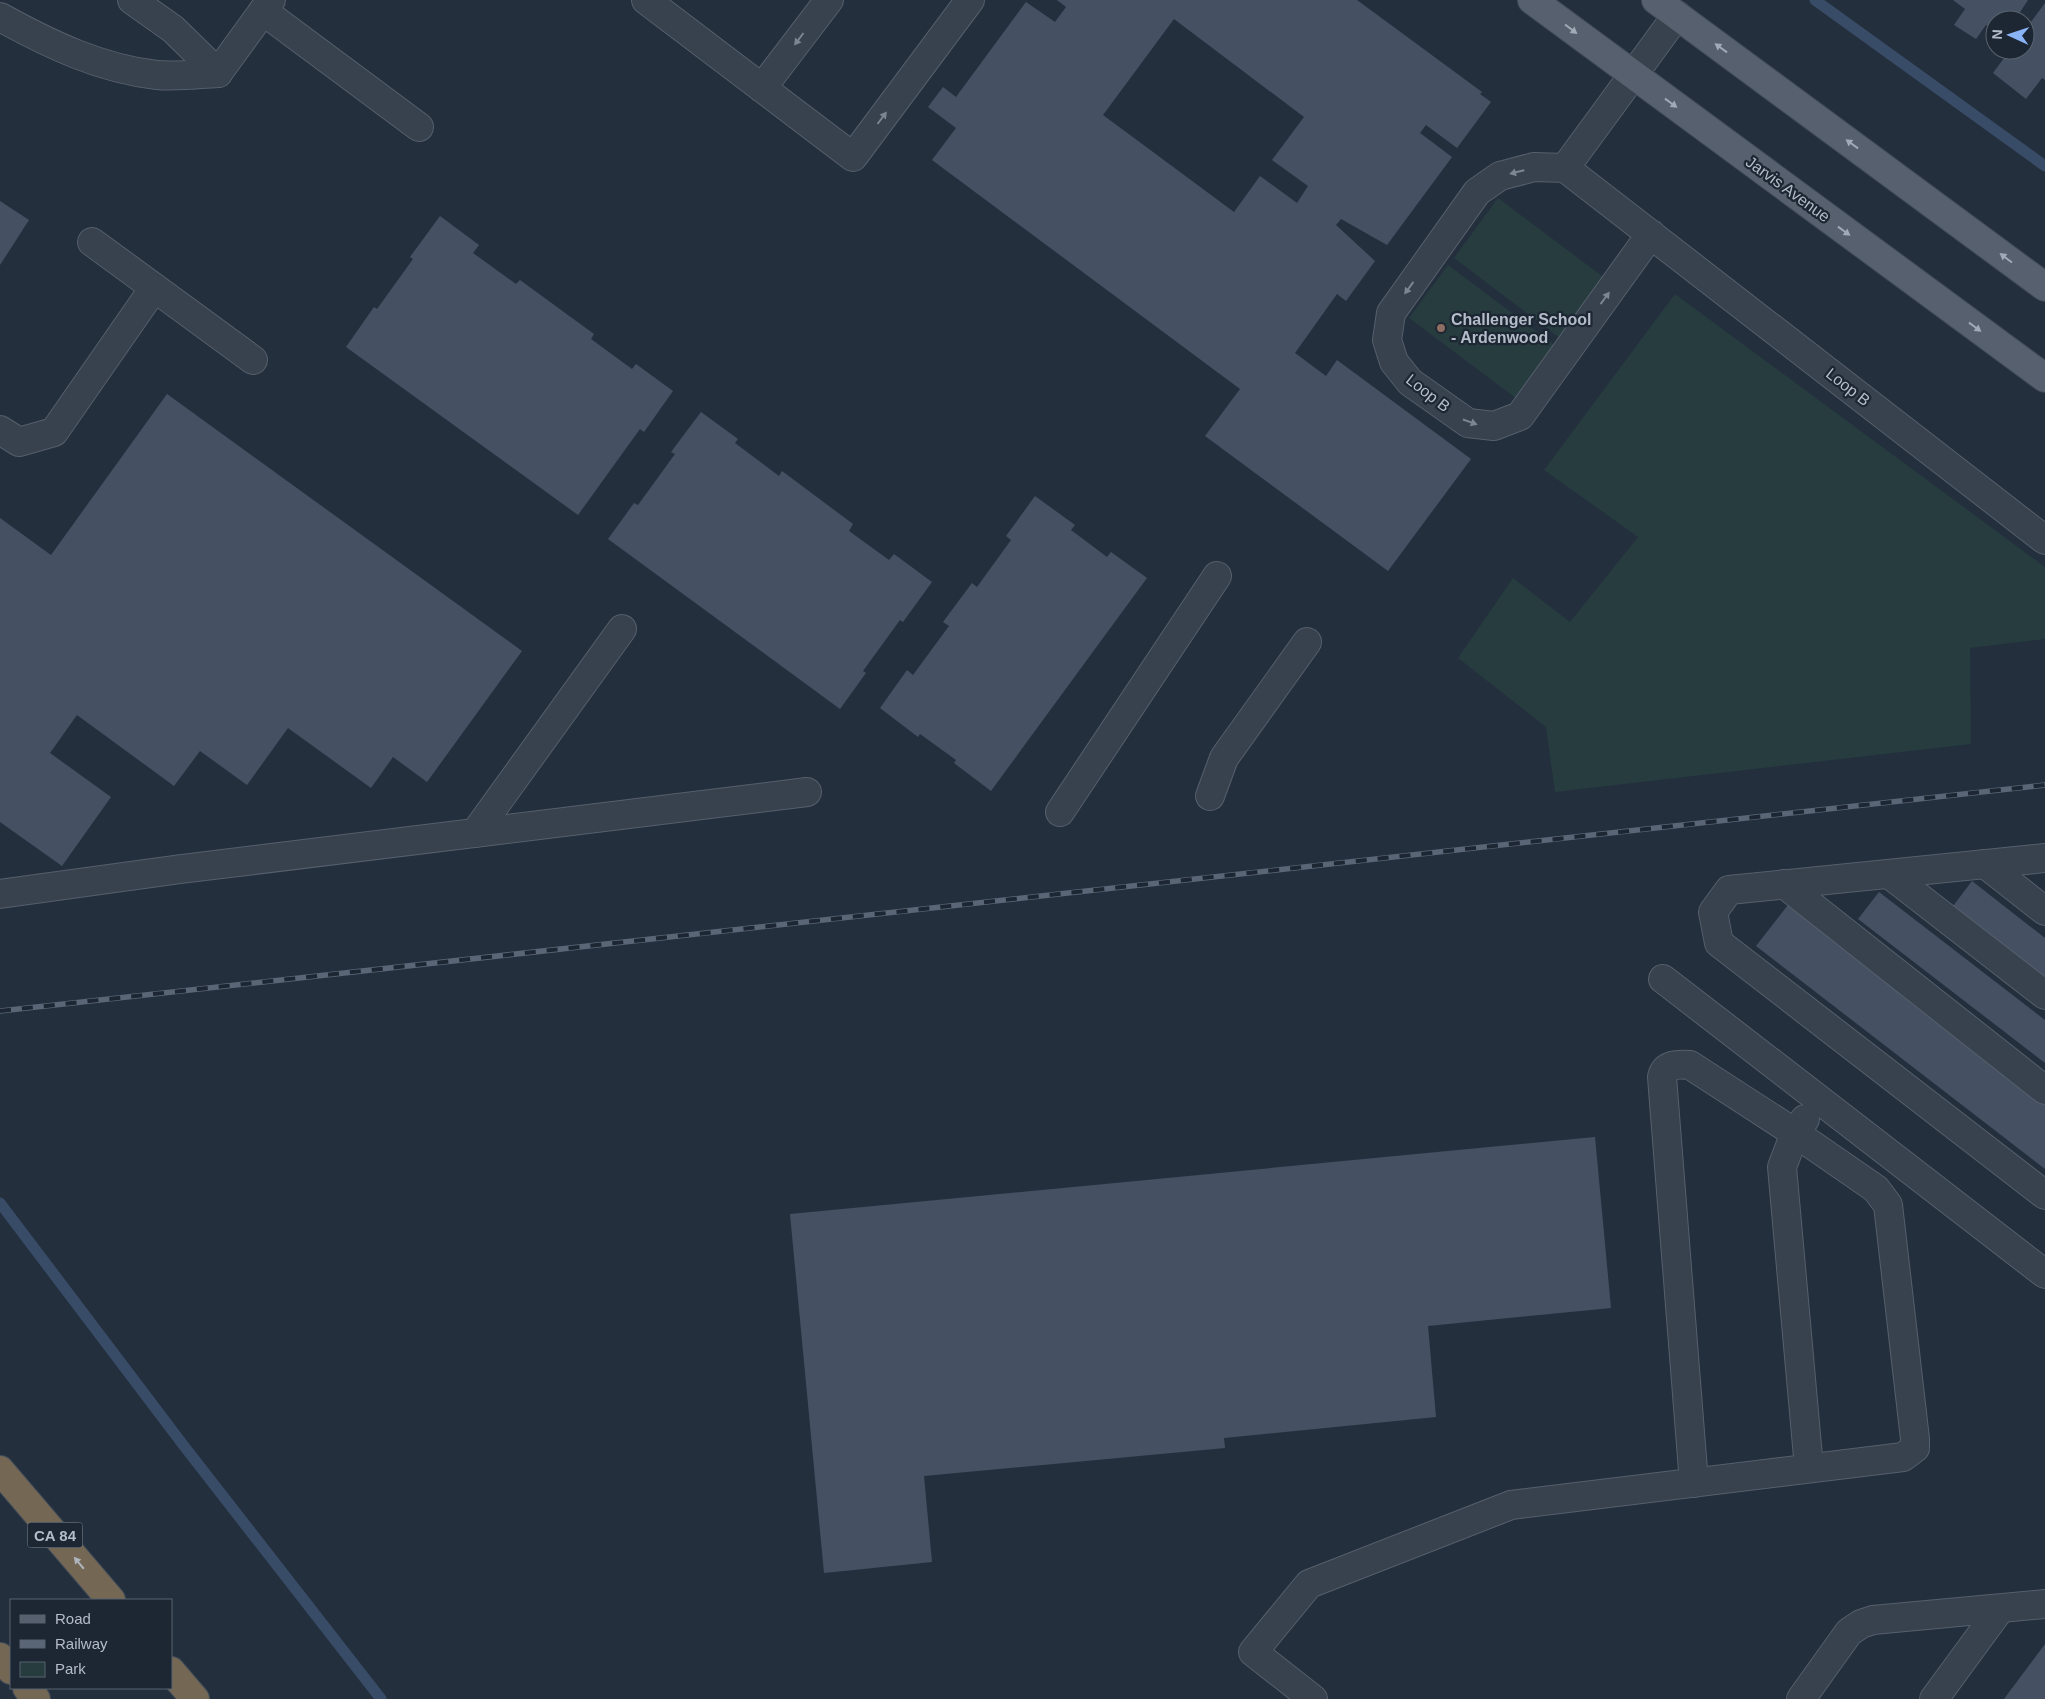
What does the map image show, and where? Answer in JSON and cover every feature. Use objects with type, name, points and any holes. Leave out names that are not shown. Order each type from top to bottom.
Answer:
[{"type":"highway","name":"CA 84","points":[[0,1470],[110,1599]]},
{"type":"highway","points":[[0,1658],[10,1669]]},
{"type":"highway","points":[[172,1672],[195,1699]]},
{"type":"highway","points":[[28,1689],[36,1699]]},
{"type":"main road","name":"Jarvis Avenue","points":[[1532,0],[2045,378]]},
{"type":"main road","points":[[1667,8],[2045,287]]},
{"type":"street","points":[[132,0],[173,30],[218,73]]},
{"type":"street","points":[[646,0],[853,157],[970,0]]},
{"type":"street","points":[[762,88],[829,0]]},
{"type":"street","points":[[218,73],[267,6],[419,127]]},
{"type":"street","points":[[1565,168],[1632,74],[1667,8]]},
{"type":"street","points":[[0,18],[38,38],[119,69],[159,75],[218,73]]},
{"type":"street","name":"Loop B","points":[[1651,234],[1520,416],[1494,426],[1468,423],[1410,382],[1394,362],[1387,340],[1391,313],[1478,192],[1500,176],[1534,167],[1565,168],[1651,234],[2045,540]]},
{"type":"street","points":[[92,242],[253,360]]},
{"type":"street","points":[[0,430],[20,442],[54,432],[154,288]]},
{"type":"street","points":[[1060,812],[1217,576]]},
{"type":"street","points":[[475,833],[622,629]]},
{"type":"street","points":[[1210,796],[1224,758],[1307,642]]},
{"type":"street","points":[[0,894],[181,869],[807,792]]},
{"type":"street","points":[[2045,858],[1729,890],[1714,912],[1718,944],[2045,1194]]},
{"type":"street","points":[[1985,864],[2045,911]]},
{"type":"street","points":[[1889,874],[2045,995]]},
{"type":"street","points":[[1784,884],[2045,1090]]},
{"type":"street","points":[[1663,980],[2045,1274]]},
{"type":"street","points":[[1314,1699],[1253,1652],[1309,1584],[1511,1505],[1694,1483],[1809,1468],[1903,1457],[1915,1448],[1888,1205],[1876,1189],[1795,1133],[1690,1065],[1669,1066],[1664,1071],[1662,1077],[1694,1483]]},
{"type":"street","points":[[1809,1468],[1782,1167],[1795,1133],[1817,1100]]},
{"type":"street","points":[[1801,1699],[1850,1632],[1861,1624],[1873,1620],[2045,1604]]},
{"type":"street","points":[[1934,1699],[2000,1609]]},
{"type":"green space","points":[[1498,198],[1606,279],[1561,339],[1454,258]]},
{"type":"green space","points":[[1448,265],[1556,346],[1517,399],[1409,318]]},
{"type":"green space","points":[[1675,294],[2045,567],[2045,639],[1970,648],[1971,744],[1555,792],[1546,727],[1458,658],[1513,578],[1570,622],[1638,537],[1544,470]]},
{"type":"building","points":[[1057,0],[1357,0],[1482,92],[1480,94],[1491,102],[1457,148],[1426,125],[1420,133],[1452,157],[1387,245],[1341,219],[1336,225],[1375,261],[1346,301],[1337,294],[1295,353],[1326,376],[1337,360],[1471,459],[1388,571],[1205,436],[1240,389],[932,160],[956,128],[928,107],[943,87],[956,97],[1026,2],[1055,22],[1066,7]],"holes":[[[1174,19],[1304,117],[1272,160],[1308,186],[1297,203],[1260,176],[1234,212],[1103,115]]]},
{"type":"building","points":[[1953,0],[2028,0],[2022,10],[1985,10],[1985,26],[1976,39],[1954,25],[1965,9]]},
{"type":"building","points":[[2045,3],[2045,80],[2042,78],[2026,99],[1993,73],[2003,60],[2035,60],[2035,16]]},
{"type":"building","points":[[0,201],[29,220],[0,265]]},
{"type":"building","points":[[440,216],[479,245],[473,253],[516,284],[520,280],[594,334],[591,339],[632,369],[636,364],[673,391],[644,432],[640,429],[578,515],[346,347],[374,307],[377,309],[413,259],[410,257]]},
{"type":"building","points":[[167,394],[522,651],[427,782],[393,757],[371,788],[288,728],[247,785],[200,751],[174,786],[77,715],[50,753],[111,797],[62,866],[0,822],[0,518],[51,555]]},
{"type":"building","points":[[701,412],[738,439],[735,443],[779,476],[782,471],[853,524],[849,531],[889,560],[894,554],[932,582],[903,622],[900,620],[863,671],[866,673],[840,709],[608,539],[634,503],[638,505],[675,454],[671,452]]},
{"type":"building","points":[[1035,496],[1075,525],[1071,530],[1107,557],[1111,552],[1147,578],[991,791],[954,763],[956,760],[920,734],[918,737],[880,708],[907,670],[913,675],[949,626],[943,622],[972,583],[977,587],[1011,540],[1006,536]]},
{"type":"building","points":[[1972,881],[2045,938],[2045,983],[1950,910]]},
{"type":"building","points":[[1879,892],[2045,1020],[2045,1063],[1858,919]]},
{"type":"building","points":[[1788,905],[2045,1103],[2045,1169],[1756,946]]},
{"type":"building","points":[[1595,1137],[1611,1308],[1428,1326],[1436,1417],[1224,1438],[1225,1448],[924,1476],[932,1562],[824,1573],[790,1214]]},
{"type":"building","points":[[2045,1644],[2045,1699],[2004,1699]]},
{"type":"waterway","points":[[1815,0],[2045,166]]},
{"type":"waterway","points":[[0,1203],[184,1446],[381,1699]]},
{"type":"railway","points":[[0,1011],[2045,785]]},
{"type":"place","name":"Challenger School - Ardenwood","points":[[1441,328]]}]
